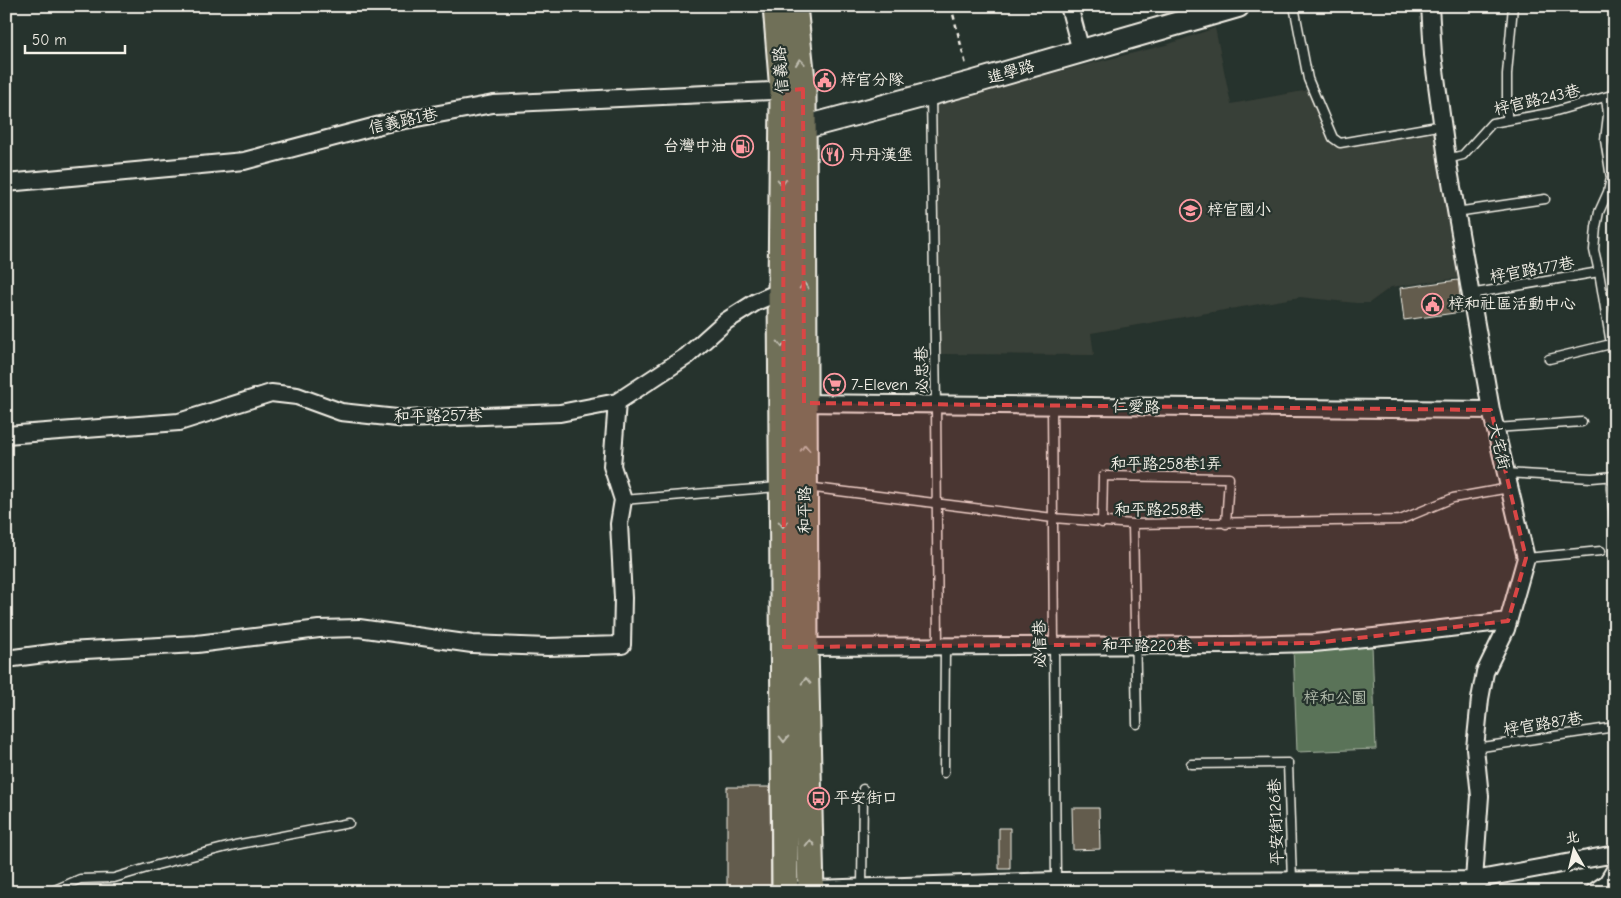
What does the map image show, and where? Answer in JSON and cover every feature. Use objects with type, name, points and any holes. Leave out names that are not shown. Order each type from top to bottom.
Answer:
[{"type":"main road","name":"信義路","points":[[776,6],[793,90]]},
{"type":"main road","name":"信義路","points":[[793,130],[794,6]]},
{"type":"main road","name":"和平路","points":[[793,130],[781,291],[793,403]]},
{"type":"main road","name":"和平路","points":[[785,891],[794,647],[793,130]]},
{"type":"main road","name":"和平路","points":[[794,647],[811,890]]},
{"type":"street","points":[[1069,6],[1081,51]]},
{"type":"street","name":"進學路","points":[[793,130],[931,94],[1238,6]]},
{"type":"street","name":"大宅街","points":[[1430,6],[1433,55],[1470,294],[1491,410],[1526,558],[1506,628],[1485,672],[1480,699],[1475,748],[1480,796],[1477,886]]},
{"type":"street","name":"信義路1巷","points":[[6,183],[244,162],[384,124],[493,104],[793,90]]},
{"type":"street","name":"和平路257巷","points":[[6,435],[179,422],[271,394],[297,396],[341,412],[406,419],[560,413],[617,402],[687,356],[726,320],[756,302],[781,291]]},
{"type":"street","points":[[6,659],[67,651],[196,644],[319,629],[359,628],[472,644],[547,647],[622,645],[623,598],[618,524],[623,500],[612,466],[617,402]]},
{"type":"street","name":"仁愛路","points":[[793,403],[1491,410]]},
{"type":"street","name":"和平路220巷","points":[[794,647],[1232,646],[1314,643],[1508,621]]},
{"type":"street","points":[[785,891],[1056,881],[1166,886],[1292,880],[1359,886],[1477,886],[1615,854]]},
{"type":"street","points":[[1594,892],[1606,883],[1615,870]]},
{"type":"lane","points":[[1294,6],[1308,79],[1333,138],[1340,143],[1443,125]]},
{"type":"lane","points":[[1507,120],[1507,74],[1513,6]]},
{"type":"lane","name":"必忠巷","points":[[931,94],[936,504],[942,646],[944,773]]},
{"type":"lane","name":"梓官路243巷","points":[[1448,159],[1463,155],[1492,123],[1549,113],[1615,94]]},
{"type":"lane","name":"梓官路177巷","points":[[1606,97],[1608,115],[1604,140],[1611,178],[1608,192],[1599,212],[1594,250],[1611,344],[1615,356]]},
{"type":"lane","points":[[1456,212],[1545,199]]},
{"type":"lane","name":"梓官路177巷","points":[[1470,294],[1599,272]]},
{"type":"lane","points":[[1549,359],[1611,344]]},
{"type":"lane","name":"必信巷","points":[[1052,406],[1056,881]]},
{"type":"lane","points":[[1495,428],[1582,422]]},
{"type":"lane","name":"和平路258巷1弄","points":[[1102,523],[1103,476],[1230,478],[1226,524]]},
{"type":"lane","points":[[1613,476],[1611,489],[1615,525]]},
{"type":"lane","name":"和平路258巷","points":[[623,500],[794,487],[1102,523],[1226,524],[1400,520],[1453,498],[1507,480],[1613,476]]},
{"type":"lane","points":[[1133,524],[1138,724]]},
{"type":"lane","points":[[1526,558],[1602,551]]},
{"type":"lane","name":"梓官路87巷","points":[[1475,748],[1615,727]]},
{"type":"lane","name":"平安街126巷","points":[[1191,764],[1288,763],[1292,880]]},
{"type":"lane","points":[[862,889],[863,788]]},
{"type":"lane","points":[[50,892],[80,879],[114,878],[235,845],[349,823]]},
{"type":"path","points":[[951,6],[970,83]]},
{"type":"highlighted area","points":[[803,89],[804,403],[1491,410],[1526,558],[1508,621],[1314,643],[784,647],[783,91]]},
{"type":"shaded area","name":"梓官國小","points":[[1215,28],[1231,104],[1309,90],[1333,142],[1432,123],[1459,278],[1391,287],[1369,303],[1300,297],[1091,333],[1094,355],[940,354],[933,103],[1166,45]]},
{"type":"green space","name":"梓和公園","points":[[1372,645],[1376,749],[1297,752],[1293,648]]},
{"type":"building","name":"梓和社區活動中心","points":[[1458,280],[1462,312],[1404,320],[1400,288]]},
{"type":"building","points":[[727,787],[770,787],[771,892],[727,892]]},
{"type":"building","points":[[1072,808],[1099,808],[1100,849],[1073,850]]},
{"type":"building","points":[[999,828],[1010,828],[1010,869],[999,869]]},
{"type":"place","name":"梓官分隊","points":[[824,80]]},
{"type":"place","name":"台灣中油","points":[[743,146]]},
{"type":"place","name":"丹丹漢堡","points":[[833,155]]},
{"type":"place","name":"梓官國小","points":[[1191,210]]},
{"type":"place","name":"梓和社區活動中心","points":[[1432,304]]},
{"type":"place","name":"7-Eleven","points":[[835,385]]},
{"type":"place","name":"平安街口","points":[[818,798]]}]
